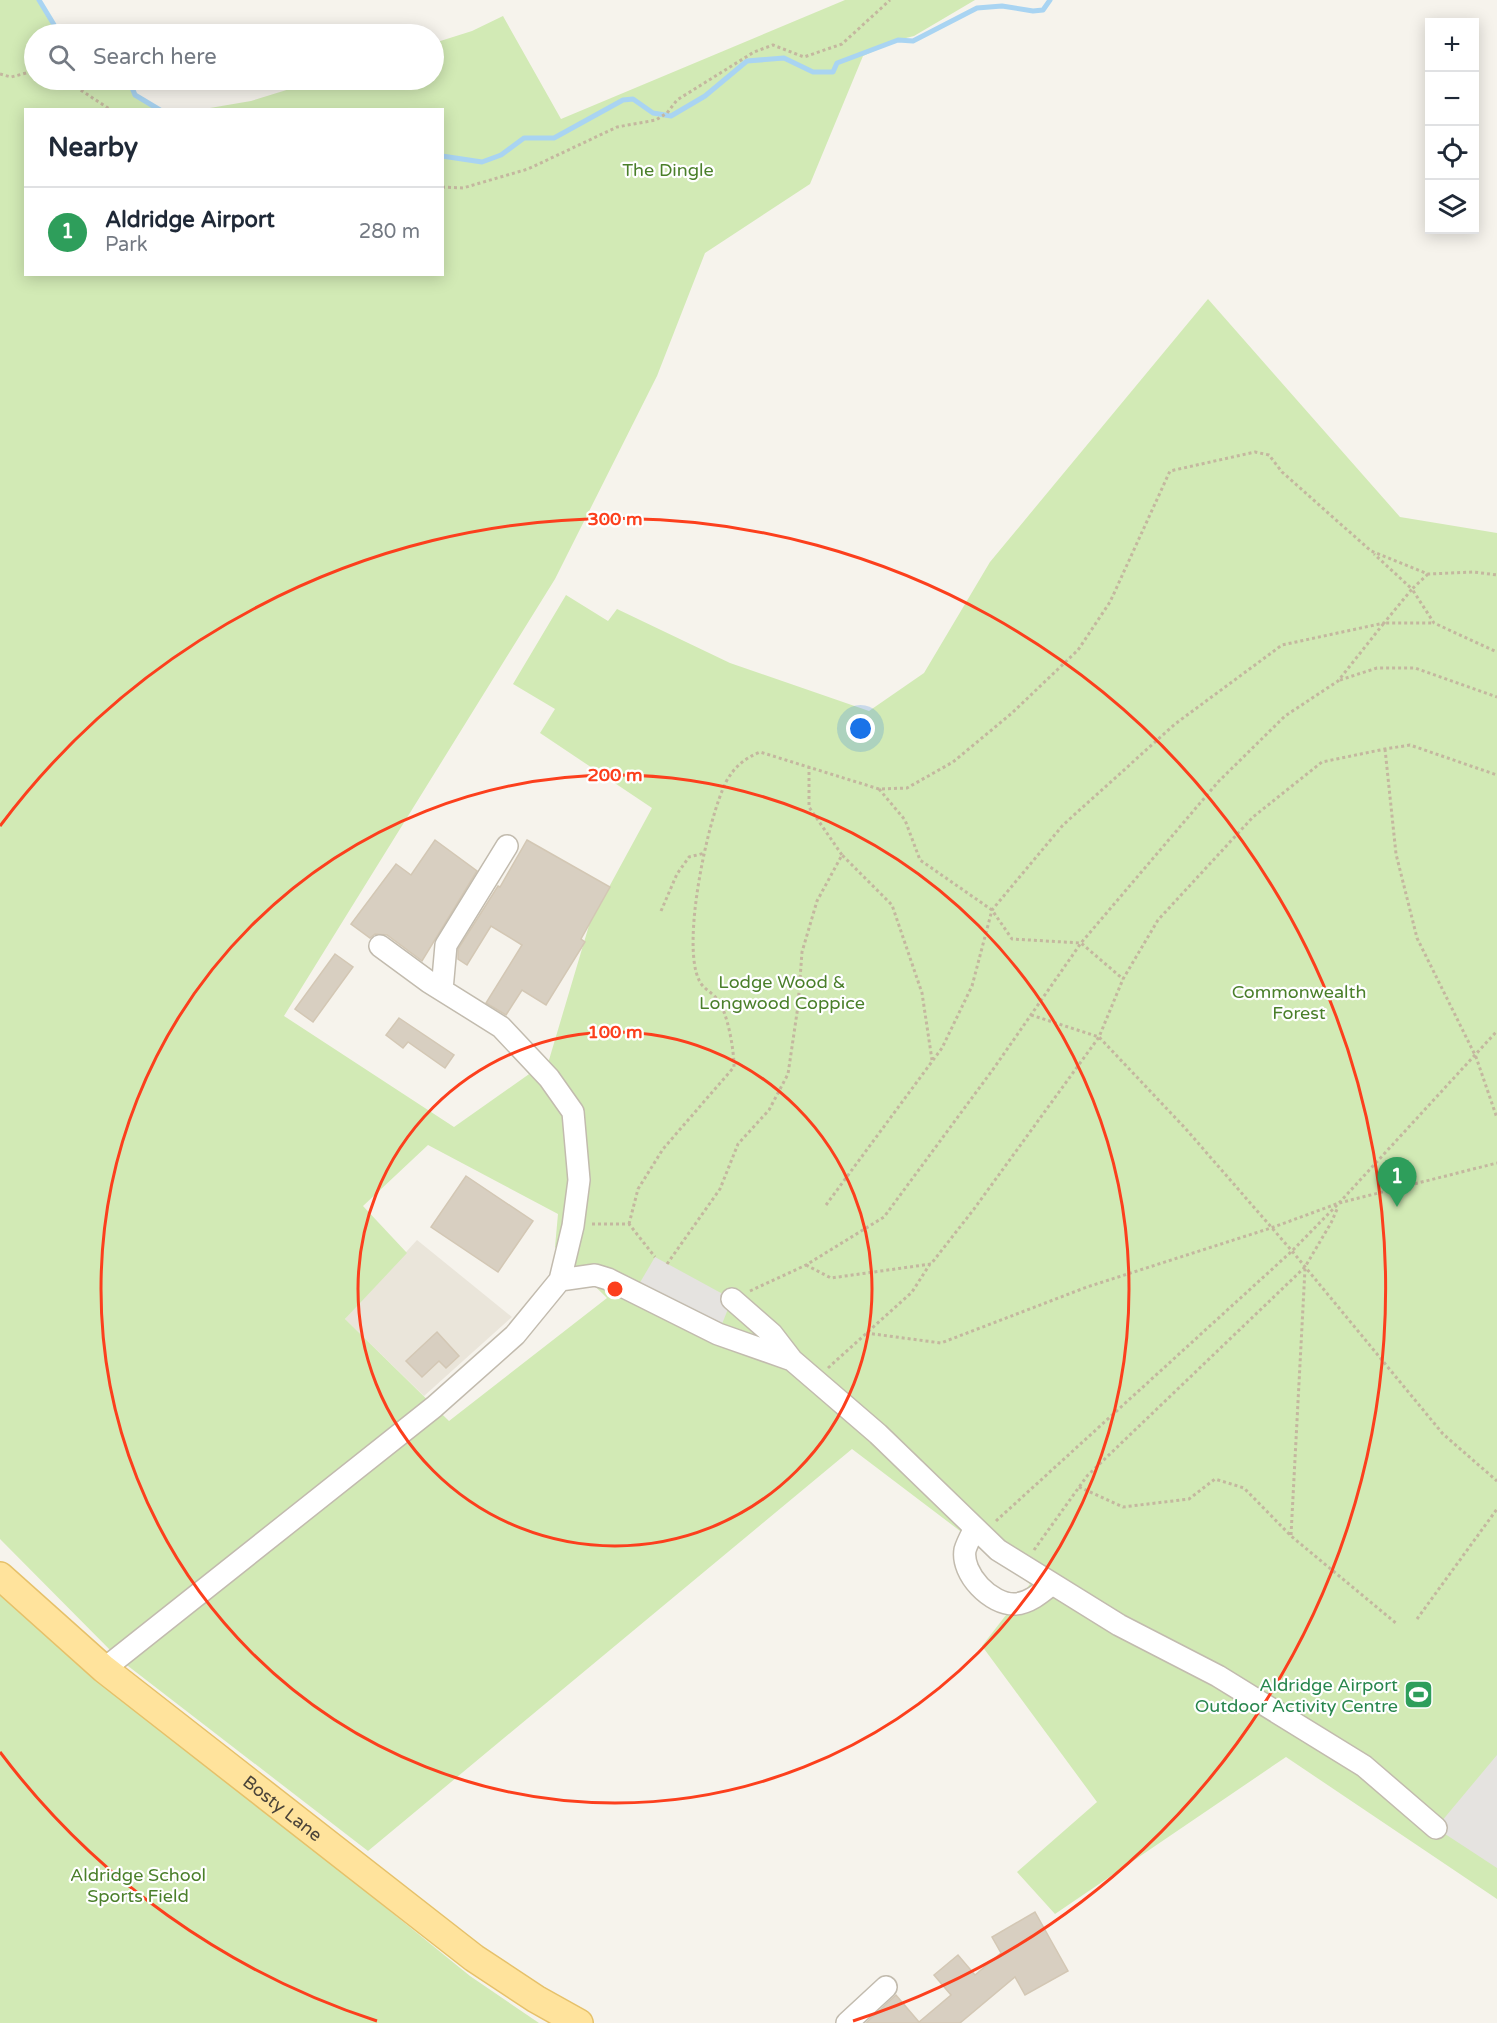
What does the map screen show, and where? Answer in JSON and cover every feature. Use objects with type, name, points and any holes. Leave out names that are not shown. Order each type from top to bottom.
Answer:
[{"type":"main road","name":"Bosty Lane","points":[[0,1576],[104,1669],[474,1958],[536,1999],[579,2023]]},
{"type":"street","points":[[442,990],[446,945],[507,846]]},
{"type":"street","points":[[104,1669],[434,1407],[515,1335],[560,1280],[573,1226],[579,1180],[573,1112],[549,1078],[501,1028],[380,946]]},
{"type":"street","points":[[560,1280],[595,1275],[608,1279],[718,1334],[792,1360]]},
{"type":"street","points":[[732,1299],[772,1334],[792,1360],[878,1434],[998,1550],[1119,1625],[1218,1676],[1364,1766],[1436,1828]]},
{"type":"street","points":[[978,1531],[965,1551],[971,1575],[995,1600],[1015,1604],[1036,1597],[1052,1584]]},
{"type":"street","points":[[847,2023],[886,1987]]},
{"type":"path","points":[[444,187],[463,188],[528,169],[617,126],[656,120],[667,113],[677,100],[753,52],[773,45],[804,57],[842,45],[890,0]]},
{"type":"path","points":[[0,74],[11,78],[24,74]]},
{"type":"path","points":[[81,90],[108,108]]},
{"type":"path","points":[[629,1224],[638,1189],[663,1149],[734,1067],[734,1051],[719,1002],[699,980],[693,946],[698,875],[726,781],[743,759],[760,752],[879,789],[907,788],[953,762],[1012,713],[1078,650],[1110,602],[1170,471],[1185,465],[1255,452],[1269,455],[1282,472],[1412,589],[1434,623]]},
{"type":"path","points":[[1371,551],[1428,574],[1474,572],[1497,575]]},
{"type":"path","points":[[1338,681],[1383,623],[1428,574]]},
{"type":"path","points":[[826,1205],[932,1062],[972,986],[992,910],[1063,825],[1175,724],[1282,645],[1383,623],[1434,623],[1497,652]]},
{"type":"path","points":[[732,1299],[806,1265],[884,1217],[1081,943],[1218,782],[1285,716],[1338,681],[1377,668],[1415,668],[1497,697]]},
{"type":"path","points":[[816,1379],[912,1292],[1099,1037],[1123,979],[1158,920],[1253,817],[1323,762],[1384,749],[1410,745],[1497,775]]},
{"type":"path","points":[[1384,749],[1396,854],[1417,938],[1476,1057],[1497,1119]]},
{"type":"path","points":[[809,766],[809,807],[842,855],[892,905],[922,993],[932,1062]]},
{"type":"path","points":[[879,789],[905,820],[920,860],[992,910],[1012,939],[1081,943],[1123,979]]},
{"type":"path","points":[[661,911],[689,856],[705,853]]},
{"type":"path","points":[[667,1264],[720,1189],[738,1144],[769,1110],[788,1074],[798,1006],[801,952],[817,901],[842,855]]},
{"type":"path","points":[[1031,1015],[1099,1037],[1185,1128],[1292,1251],[1443,1434],[1497,1481]]},
{"type":"path","points":[[978,1531],[1066,1459],[1292,1251],[1476,1057],[1497,1031]]},
{"type":"path","points":[[866,1333],[941,1343],[1088,1287],[1271,1228],[1339,1203],[1497,1163]]},
{"type":"path","points":[[1022,1566],[1087,1476],[1305,1267],[1331,1224],[1339,1203]]},
{"type":"path","points":[[573,1226],[629,1224]]},
{"type":"path","points":[[629,1224],[655,1257]]},
{"type":"path","points":[[806,1265],[831,1278],[931,1264]]},
{"type":"path","points":[[1291,1536],[1305,1267]]},
{"type":"path","points":[[1079,1487],[1123,1507],[1189,1499],[1215,1479],[1244,1488],[1291,1536],[1397,1624]]},
{"type":"path","points":[[1417,1619],[1497,1509]]},
{"type":"shaded area","points":[[417,1240],[512,1317],[424,1396],[345,1319]]},
{"type":"shaded area","points":[[655,1257],[732,1299],[718,1334],[635,1291]]},
{"type":"shaded area","points":[[1497,1755],[1497,1868],[1436,1828]]},
{"type":"green space","points":[[0,0],[39,0],[54,24],[24,24],[24,90],[134,90],[142,99],[161,108],[24,108],[24,276],[444,276],[444,108],[210,108],[251,101],[287,90],[444,90],[444,40],[472,31],[503,16],[561,119],[845,0],[975,0],[914,36],[898,40],[863,56],[810,184],[705,253],[657,376],[555,579],[284,1016],[454,1127],[549,1060],[590,922],[652,808],[540,733],[555,709],[513,684],[566,595],[608,621],[617,609],[730,663],[869,711],[924,673],[990,562],[1208,299],[1400,517],[1497,533],[1497,1899],[1286,1757],[1055,1914],[1017,1872],[1097,1802],[982,1646],[1030,1584],[852,1449],[368,1851],[119,1659],[0,1539]],"holes":[[[428,1145],[558,1214],[555,1247],[607,1298],[449,1421],[345,1319],[407,1253],[363,1206]]]},
{"type":"green space","name":"Aldridge School Sports Field","points":[[0,1594],[470,1976],[539,2023],[0,2023]]},
{"type":"building","points":[[435,840],[477,871],[422,961],[387,935],[375,934],[370,938],[351,924],[396,864],[411,875]]},
{"type":"building","points":[[527,840],[610,887],[581,939],[585,942],[546,1005],[522,990],[506,1015],[486,1003],[522,945],[491,926],[467,965],[458,959],[458,949],[498,886],[500,887]]},
{"type":"building","points":[[335,954],[353,967],[313,1022],[295,1009]]},
{"type":"building","points":[[399,1018],[454,1055],[445,1068],[408,1042],[403,1048],[386,1035]]},
{"type":"building","points":[[466,1176],[533,1221],[498,1272],[431,1227]]},
{"type":"building","points":[[437,1332],[459,1356],[446,1368],[439,1361],[422,1377],[406,1361]]},
{"type":"building","points":[[1035,1912],[1068,1971],[1025,1995],[1015,1977],[960,2023],[866,2023],[896,1995],[919,2022],[951,1995],[934,1975],[958,1955],[975,1975],[1001,1953],[992,1937]]},
{"type":"waterway","points":[[39,0],[54,24]]},
{"type":"waterway","points":[[444,156],[482,162],[501,155],[524,138],[554,138],[623,100],[633,99],[653,113],[671,116],[705,96],[747,61],[784,58],[813,72],[833,72],[837,63],[898,40],[913,41],[977,8],[1002,6],[1033,11],[1043,10],[1050,0]]},
{"type":"waterway","points":[[133,90],[135,95],[157,108]]},
{"type":"place","name":"Aldridge Airport","points":[[1397,1207]]},
{"type":"place","name":"Aldridge Airport Outdoor Activity Centre","points":[[1419,1695]]},
{"type":"park label","name":"The Dingle","points":[[668,170]]},
{"type":"park label","name":"Lodge Wood & Longwood Coppice","points":[[782,992]]},
{"type":"park label","name":"Commonwealth Forest","points":[[1299,1002]]}]
